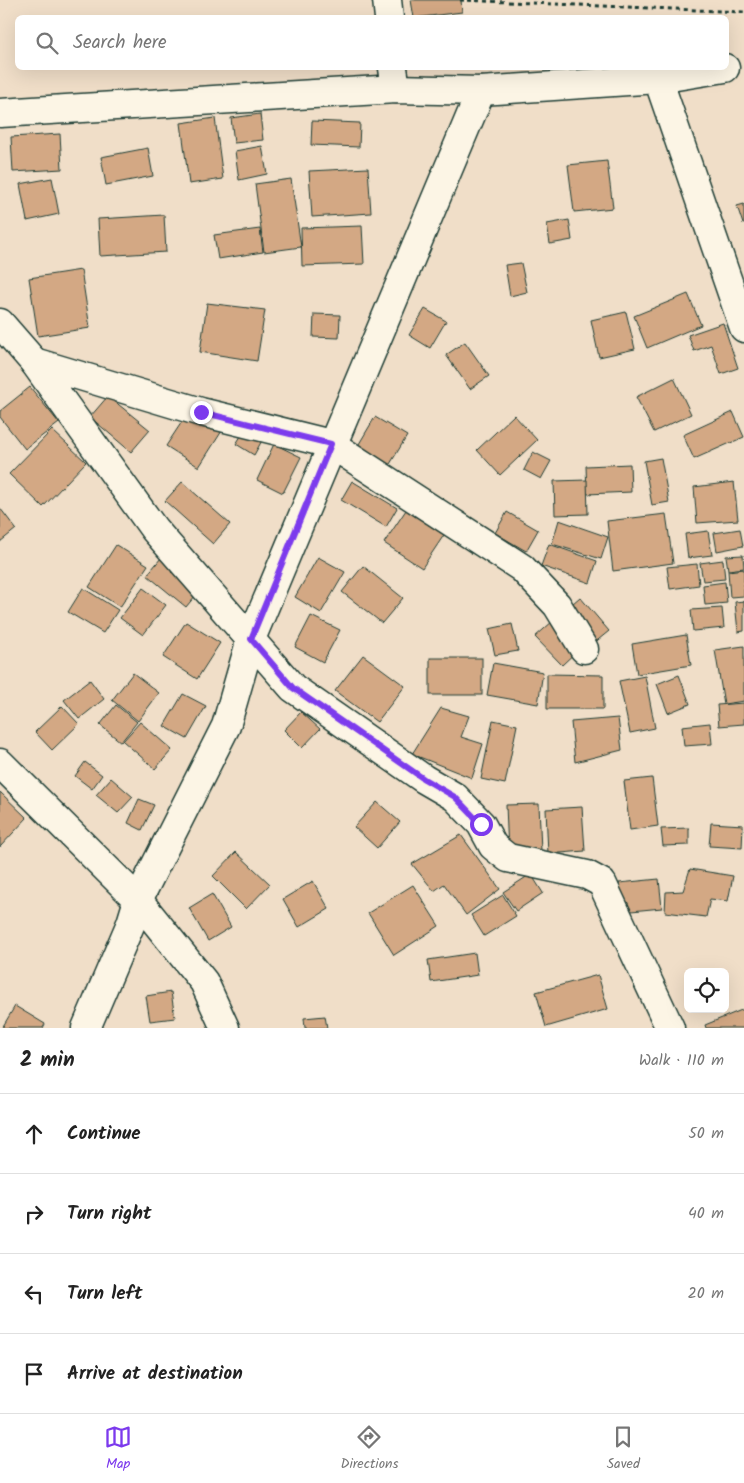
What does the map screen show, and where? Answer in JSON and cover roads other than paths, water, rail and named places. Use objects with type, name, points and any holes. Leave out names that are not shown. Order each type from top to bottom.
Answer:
[{"type":"street","points":[[387,0],[389,15]]},
{"type":"street","points":[[729,66],[744,64]]},
{"type":"street","points":[[0,113],[395,78],[481,91],[658,79],[709,70]]},
{"type":"street","points":[[658,79],[744,328]]},
{"type":"street","points":[[86,1028],[131,923],[138,900],[226,726],[251,639],[331,444],[481,91]]},
{"type":"street","points":[[0,323],[34,362],[154,529],[293,688],[424,779],[455,797],[481,824],[493,846],[508,858],[587,875],[602,884],[670,1028]]},
{"type":"street","points":[[34,362],[201,412],[331,444],[522,568],[557,605],[584,649]]},
{"type":"street","points":[[0,763],[138,900],[204,982],[225,1028]]}]
